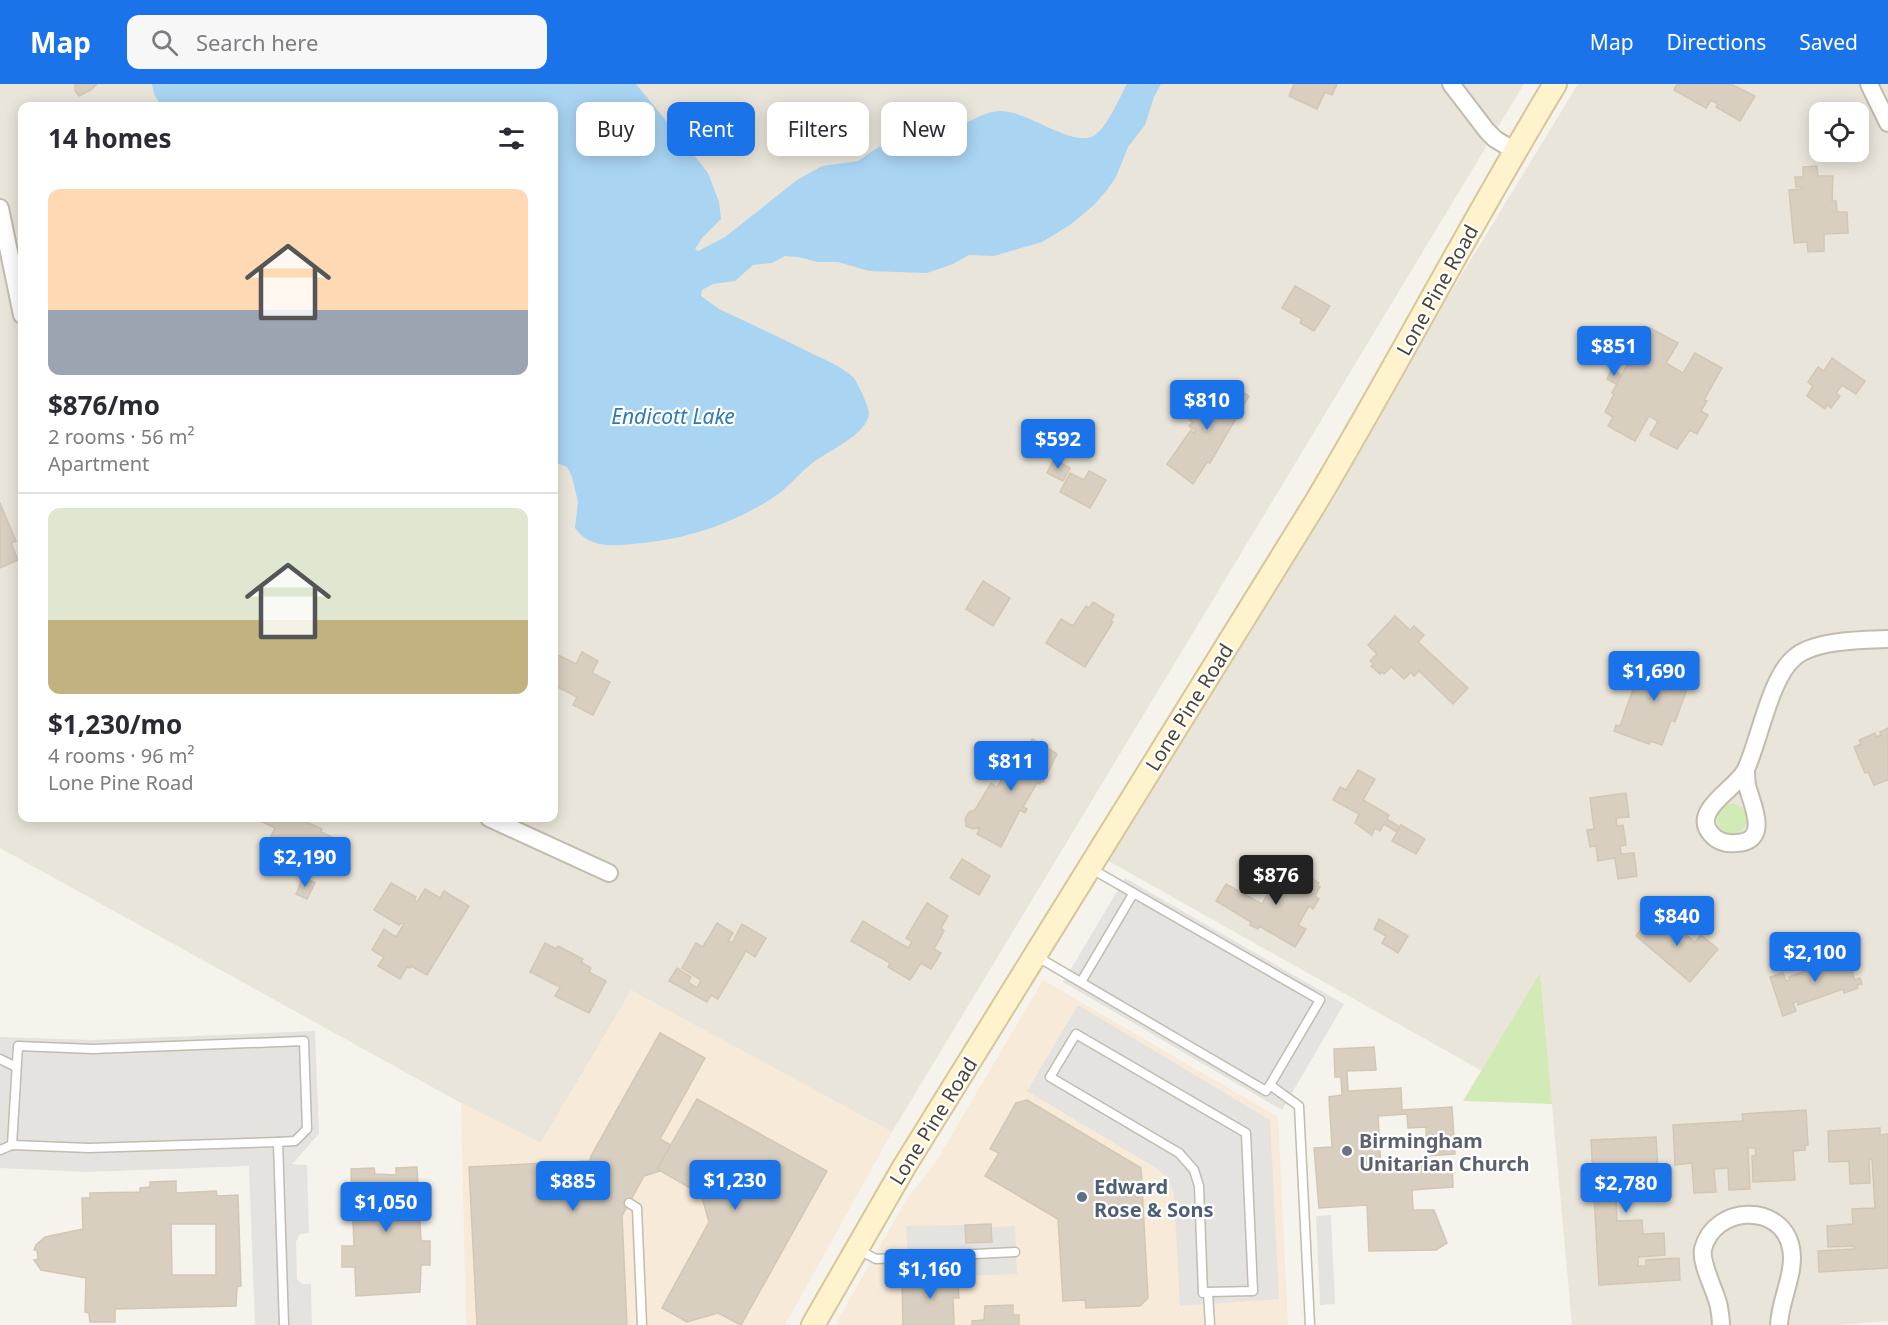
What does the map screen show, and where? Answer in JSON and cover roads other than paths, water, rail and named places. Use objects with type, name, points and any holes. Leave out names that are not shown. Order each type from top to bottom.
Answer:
[{"type":"street","points":[[1451,84],[1487,131],[1495,139],[1515,151]]},
{"type":"street","name":"Lone Pine Road","points":[[813,1325],[904,1167],[1316,502],[1369,413],[1515,151],[1556,84]]},
{"type":"street","points":[[1869,84],[1888,123]]},
{"type":"street","points":[[0,208],[18,296]]},
{"type":"street","points":[[1746,771],[1780,676],[1796,655],[1822,645],[1888,639]]},
{"type":"street","points":[[498,822],[609,873]]},
{"type":"street","points":[[1721,1325],[1719,1307],[1705,1266],[1703,1251],[1708,1237],[1719,1223],[1736,1216],[1752,1215],[1765,1217],[1778,1224],[1786,1232],[1791,1248],[1792,1263],[1782,1300],[1779,1325]]},
{"type":"lane","points":[[1036,956],[1266,1091],[1270,1085],[1320,1000],[1090,868]]},
{"type":"lane","points":[[1081,982],[1133,894]]},
{"type":"lane","points":[[1076,1034],[1246,1133],[1253,1291],[1208,1292],[1203,1293],[1199,1186],[1194,1170],[1179,1153],[1050,1077],[1076,1034]]},
{"type":"lane","points":[[0,1150],[12,1145],[89,1148],[295,1141],[307,1129],[304,1041],[93,1049],[18,1046],[12,1145]]},
{"type":"lane","points":[[0,1059],[16,1067]]},
{"type":"lane","points":[[1270,1085],[1299,1106],[1310,1325]]},
{"type":"lane","points":[[278,1142],[284,1325]]},
{"type":"lane","points":[[629,1203],[637,1208],[642,1325]]},
{"type":"lane","points":[[856,1249],[876,1258],[1015,1252]]},
{"type":"lane","points":[[1208,1292],[1210,1325]]},
{"type":"water","name":"Endicott Lake","points":[[152,84],[636,84],[651,102],[576,102],[576,156],[655,156],[655,107],[667,122],[667,156],[695,156],[708,173],[719,202],[721,219],[702,238],[695,249],[698,251],[725,237],[797,180],[822,166],[858,161],[881,146],[881,156],[967,156],[967,123],[999,111],[1022,116],[1075,137],[1086,138],[1100,131],[1127,84],[1161,84],[1145,125],[1128,147],[1116,177],[1107,190],[1094,205],[1070,225],[1042,242],[994,256],[969,255],[953,264],[927,273],[869,271],[838,262],[818,262],[785,256],[772,263],[753,265],[735,281],[713,284],[702,290],[701,296],[719,309],[826,360],[848,373],[860,389],[869,414],[866,422],[855,435],[815,461],[774,497],[741,516],[689,535],[652,542],[617,545],[594,542],[581,535],[575,528],[578,502],[572,477],[567,467],[558,464],[558,102],[159,102]]},
{"type":"place","name":"Birmingham Unitarian Church","points":[[1347,1151]]},
{"type":"place","name":"Edward Rose & Sons","points":[[1082,1197]]}]
